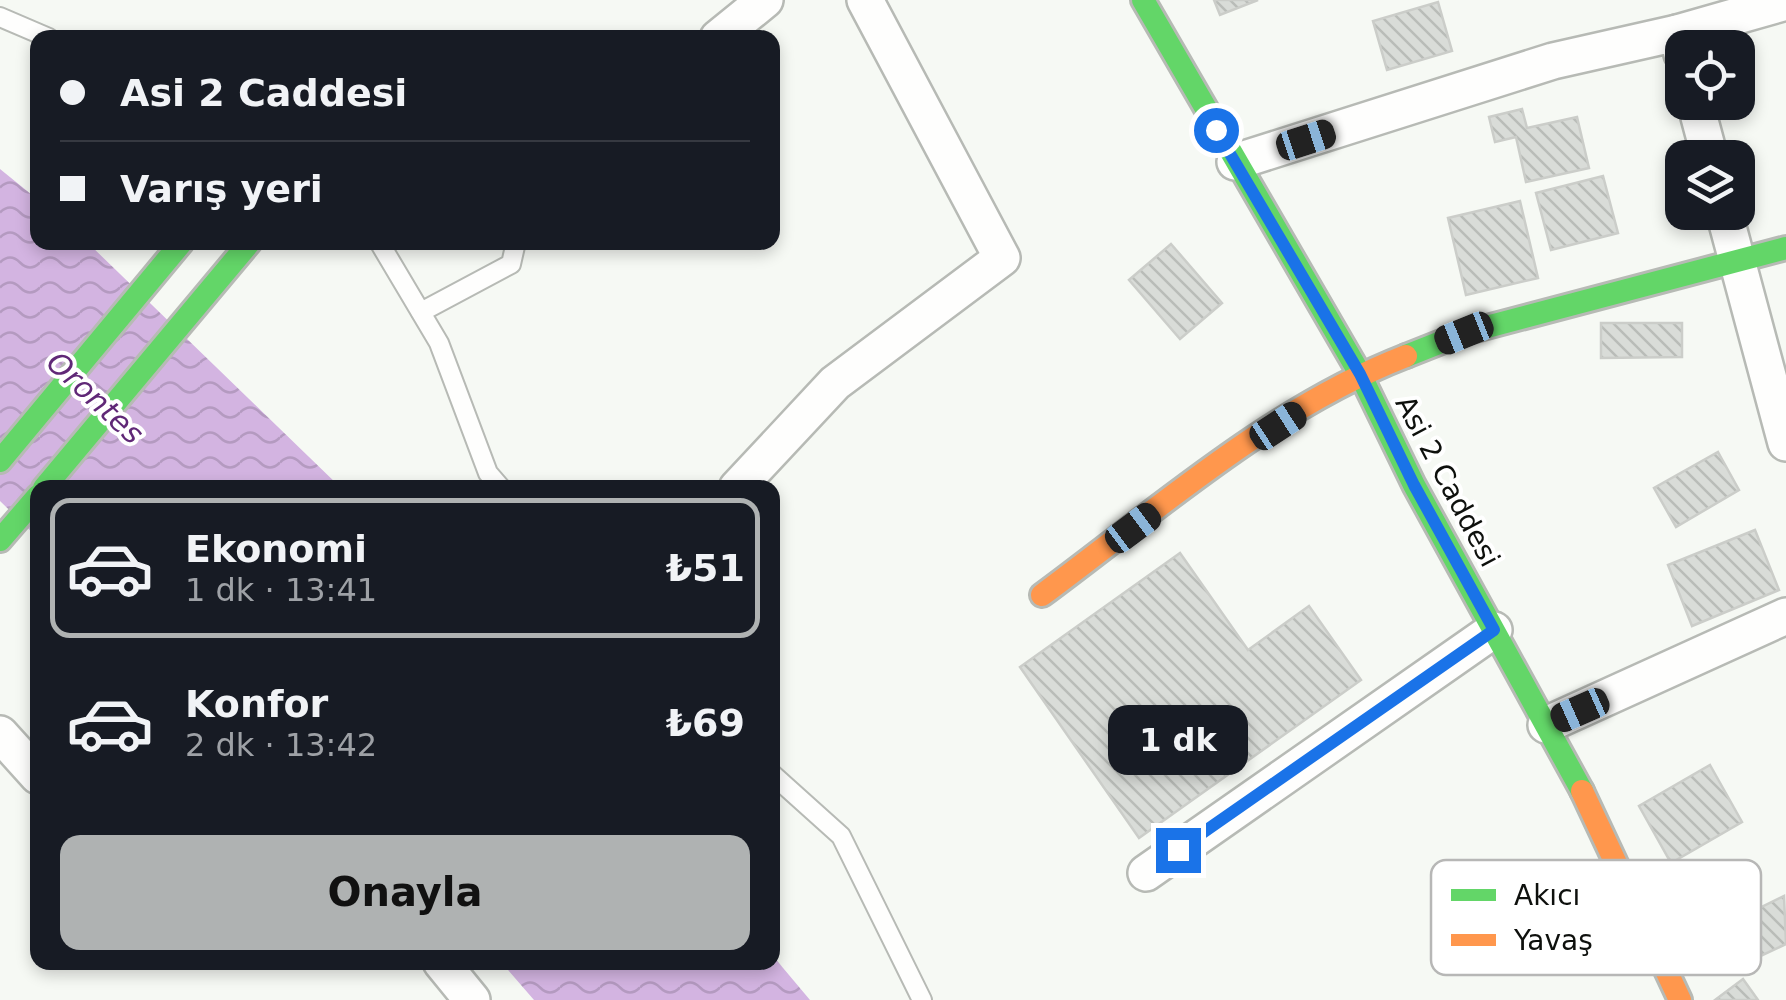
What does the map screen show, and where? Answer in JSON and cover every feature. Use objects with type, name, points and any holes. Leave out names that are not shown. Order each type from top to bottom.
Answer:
[{"type":"street","points":[[728,30],[765,0]]},
{"type":"street","points":[[745,480],[835,383],[1002,258],[865,0]]},
{"type":"street","name":"Asi 2 Caddesi","points":[[1143,0],[1360,374],[1414,485],[1617,860]]},
{"type":"street","points":[[1714,30],[1786,2]]},
{"type":"street","points":[[1235,162],[1553,61],[1665,45]]},
{"type":"street","points":[[1729,230],[1786,443]]},
{"type":"street","points":[[1042,595],[1224,460],[1360,374],[1464,333],[1786,248]]},
{"type":"street","points":[[0,461],[175,250]]},
{"type":"street","points":[[51,480],[243,250]]},
{"type":"street","points":[[0,540],[30,505]]},
{"type":"street","points":[[1546,725],[1786,616]]},
{"type":"street","points":[[1146,872],[1494,630]]},
{"type":"street","points":[[0,734],[30,767]]},
{"type":"street","points":[[448,970],[472,1000]]},
{"type":"street","name":"Asi 2 Caddesi","points":[[1669,975],[1680,1000]]},
{"type":"lane","points":[[0,17],[30,30]]},
{"type":"lane","points":[[384,250],[439,343],[494,480]]},
{"type":"lane","points":[[421,312],[512,264],[515,250]]},
{"type":"lane","points":[[780,781],[842,836],[922,1000]]},
{"type":"water","name":"Orontes","points":[[0,169],[30,193],[30,250],[95,250],[333,480],[30,480],[30,530],[0,501]]},
{"type":"water","points":[[780,964],[810,1000],[534,1000],[508,970],[780,970]]},
{"type":"building","points":[[1214,0],[1258,0],[1220,15]]},
{"type":"building","points":[[1438,2],[1452,51],[1387,70],[1373,21]]},
{"type":"building","points":[[1522,109],[1527,128],[1577,117],[1589,168],[1526,182],[1516,137],[1495,142],[1489,117]]},
{"type":"building","points":[[1603,176],[1618,233],[1551,250],[1536,193]]},
{"type":"building","points":[[1520,201],[1538,278],[1466,295],[1448,218]]},
{"type":"building","points":[[1171,244],[1222,303],[1180,339],[1129,280]]},
{"type":"building","points":[[1601,323],[1682,323],[1682,357],[1601,358]]},
{"type":"building","points":[[1718,452],[1739,490],[1676,527],[1654,488]]},
{"type":"building","points":[[1755,530],[1779,590],[1692,626],[1668,565]]},
{"type":"building","points":[[1180,553],[1248,650],[1309,606],[1361,680],[1139,838],[1020,667]]},
{"type":"building","points":[[1710,765],[1742,822],[1676,860],[1669,860],[1639,806]]},
{"type":"building","points":[[1784,896],[1786,944],[1761,956],[1761,907]]},
{"type":"building","points":[[1743,979],[1758,1000],[1715,1000]]},
{"type":"traffic: fast","points":[[1143,0],[1360,374],[1414,485],[1582,791]]},
{"type":"traffic: fast","points":[[1406,356],[1464,333],[1786,248]]},
{"type":"traffic: fast","points":[[0,461],[175,250]]},
{"type":"traffic: fast","points":[[51,480],[243,250]]},
{"type":"traffic: fast","points":[[0,540],[30,505]]},
{"type":"traffic: slow","points":[[1042,595],[1262,432],[1309,403],[1406,356]]},
{"type":"traffic: slow","points":[[1582,791],[1614,860]]},
{"type":"traffic: slow","points":[[1668,975],[1680,1000]]},
{"type":"route","points":[[1178,850],[1494,630],[1414,485],[1360,374],[1216,130]]}]
